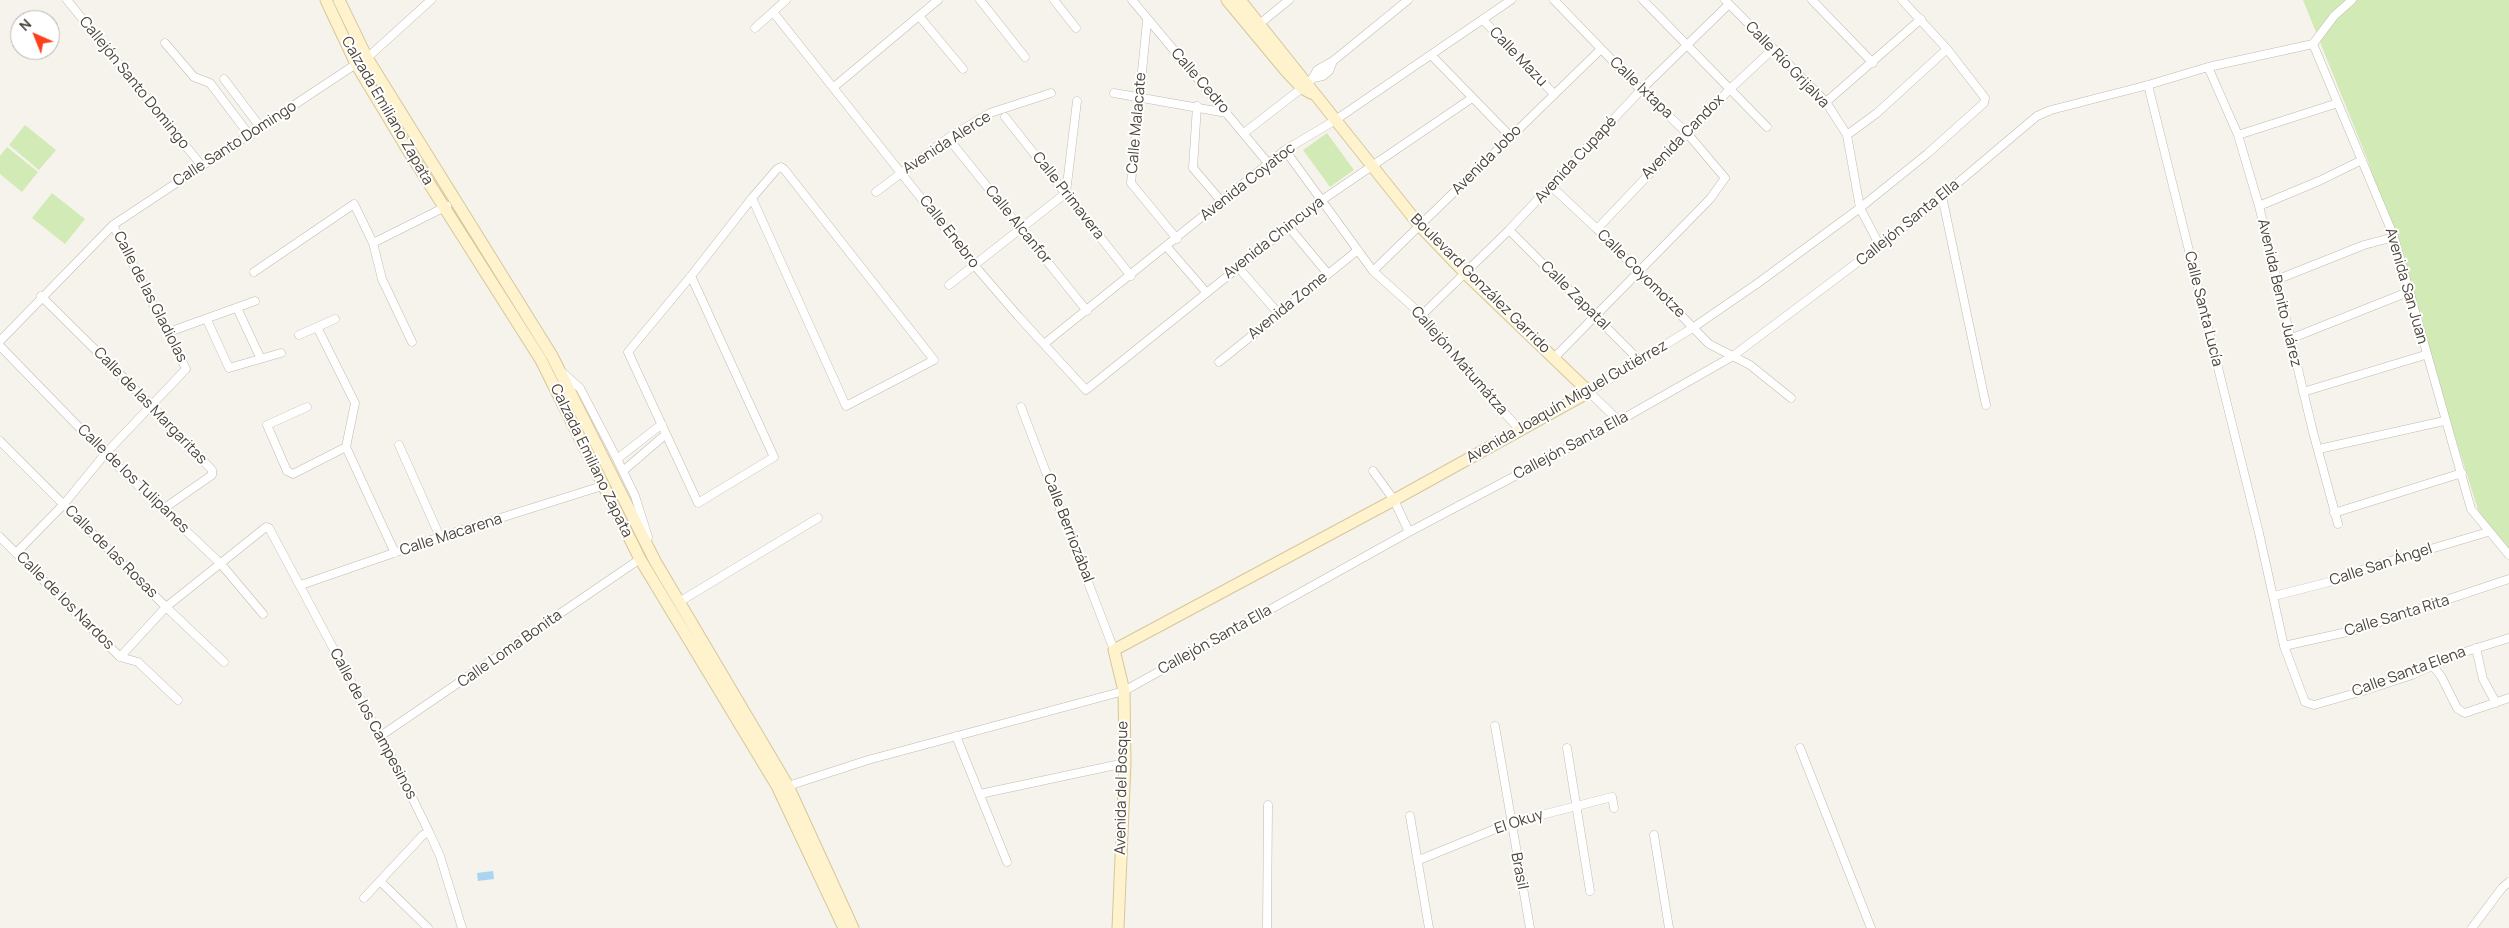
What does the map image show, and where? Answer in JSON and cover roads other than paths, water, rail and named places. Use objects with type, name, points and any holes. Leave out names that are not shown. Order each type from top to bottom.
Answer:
[{"type":"main road","name":"Calzada Emiliano Zapata","points":[[326,0],[356,64],[443,208],[541,360],[602,486],[640,559],[776,786],[801,824],[853,928]]},
{"type":"main road","name":"Calzada Emiliano Zapata","points":[[339,0],[367,58],[558,368],[655,561],[788,786],[801,824],[844,928]]},
{"type":"main road","name":"Boulevard González Garrido","points":[[1227,0],[1256,27],[1308,86],[1420,226],[1466,274],[1589,392]]},
{"type":"main road","name":"Boulevard González Garrido","points":[[1240,0],[1256,27]]},
{"type":"main road","name":"Avenida Joaquín Miguel Gutiérrez","points":[[1114,650],[1394,500],[1589,392]]},
{"type":"main road","name":"Avenida del Bosque","points":[[1114,650],[1124,691],[1124,762],[1118,928]]},
{"type":"street","name":"Callejón Santo Domingo","points":[[67,0],[202,166]]},
{"type":"street","points":[[367,58],[431,0]]},
{"type":"street","points":[[755,28],[786,0]]},
{"type":"street","points":[[834,87],[938,0]]},
{"type":"street","points":[[980,0],[1025,58]]},
{"type":"street","points":[[1054,0],[1076,28]]},
{"type":"street","name":"Calle Cedro","points":[[1132,0],[1147,21],[1268,163]]},
{"type":"street","points":[[1256,27],[1289,0]]},
{"type":"street","points":[[1244,133],[1323,76],[1329,71],[1333,61],[1408,0]]},
{"type":"street","name":"Avenida Coyatoc","points":[[1044,344],[1177,239],[1285,150],[1432,56],[1511,0]]},
{"type":"street","name":"Calle Ixtapa","points":[[1554,0],[1641,90],[1687,133],[1725,178],[1722,185],[1710,199],[1640,273]]},
{"type":"street","points":[[1643,0],[1767,127]]},
{"type":"street","points":[[1812,0],[1872,63]]},
{"type":"street","points":[[1847,135],[1877,114],[1948,49],[1902,0]]},
{"type":"street","points":[[2313,44],[2334,16],[2352,0]]},
{"type":"street","name":"Avenida Cupapé","points":[[1422,315],[1509,230],[1727,2]]},
{"type":"street","name":"Calle Río Grijalva","points":[[1727,2],[1826,102],[1847,135],[1860,208],[1880,246]]},
{"type":"street","name":"Calle Enebro","points":[[773,12],[820,68],[976,266],[1086,390]]},
{"type":"street","points":[[919,16],[963,69]]},
{"type":"street","points":[[1826,102],[1921,19]]},
{"type":"street","name":"Calle Mazu","points":[[1482,20],[1554,94]]},
{"type":"street","name":"Calle Malacate","points":[[1147,21],[1138,96],[1131,184],[1177,239]]},
{"type":"street","points":[[165,43],[194,77],[210,83],[250,136]]},
{"type":"street","name":"Callejón Santa Ella","points":[[788,786],[956,736],[1124,691],[1409,532],[1619,421],[1734,356],[1880,246],[2037,116],[2051,110],[2148,85],[2208,67],[2313,44]]},
{"type":"street","name":"Avenida San Juan","points":[[2313,44],[2394,237],[2444,420],[2462,473],[2471,509],[2488,532],[2509,555]]},
{"type":"street","name":"Avenida Jobo","points":[[1373,271],[1510,136],[1602,49]]},
{"type":"street","name":"Avenida Candox","points":[[1597,229],[1729,90],[1773,49]]},
{"type":"street","name":"Avenida Joaquín Miguel Gutiérrez","points":[[1589,392],[1694,328],[1860,208],[1926,154],[1986,101],[1948,49]]},
{"type":"street","points":[[1432,56],[1510,136]]},
{"type":"street","name":"Calle Santo Domingo","points":[[0,341],[41,296],[113,225],[356,64]]},
{"type":"street","name":"Avenida Benito Juárez","points":[[2208,67],[2238,135],[2259,206],[2303,392],[2338,524]]},
{"type":"street","points":[[224,79],[261,128]]},
{"type":"street","name":"Calle Santa Lucía","points":[[2148,85],[2259,532],[2284,646],[2300,691],[2309,705]]},
{"type":"street","name":"Avenida Alerce","points":[[876,192],[948,138],[990,113],[1051,93]]},
{"type":"street","points":[[1114,93],[1197,106],[1227,113]]},
{"type":"street","name":"Avenida Chincuya","points":[[1086,390],[1237,266],[1322,200],[1472,98]]},
{"type":"street","points":[[949,285],[976,266],[1066,193],[1077,101]]},
{"type":"street","points":[[2238,135],[2338,103]]},
{"type":"street","points":[[1197,106],[1193,168],[1222,202]]},
{"type":"street","name":"Calle Primavera","points":[[1005,117],[1131,276]]},
{"type":"street","name":"Calle Alcanfor","points":[[948,138],[1087,311]]},
{"type":"street","name":"Callejón Matumátza","points":[[1285,150],[1373,271],[1422,315],[1467,372],[1521,431]]},
{"type":"street","points":[[2259,206],[2319,181],[2362,160]]},
{"type":"street","points":[[691,276],[774,457],[698,503],[628,352],[752,198],[777,169],[781,167],[784,169],[934,360],[846,406],[752,198]]},
{"type":"street","name":"Calle Coyomotze","points":[[1551,186],[1597,229],[1709,344],[1750,365],[1791,398]]},
{"type":"street","points":[[1942,196],[1986,405]]},
{"type":"street","points":[[373,243],[455,201]]},
{"type":"street","points":[[254,272],[354,204],[373,243],[382,279],[412,342]]},
{"type":"street","name":"Calle de las Gladiolas","points":[[113,225],[169,332],[186,369],[152,406]]},
{"type":"street","points":[[1288,226],[1328,274]]},
{"type":"street","name":"Calle Zapatal","points":[[1509,230],[1640,361]]},
{"type":"street","points":[[2276,280],[2364,245],[2394,237]]},
{"type":"street","points":[[1167,247],[1206,292]]},
{"type":"street","name":"Avenida Zome","points":[[1219,362],[1358,250]]},
{"type":"street","points":[[1237,266],[1278,313]]},
{"type":"street","points":[[1554,358],[1640,273]]},
{"type":"street","points":[[2290,339],[2408,292]]},
{"type":"street","name":"Calle de las Margaritas","points":[[41,296],[152,406],[213,472],[163,509]]},
{"type":"street","points":[[169,332],[207,320],[255,301]]},
{"type":"street","points":[[237,308],[260,357]]},
{"type":"street","points":[[298,335],[336,319]]},
{"type":"street","points":[[207,320],[229,368],[260,357],[281,353]]},
{"type":"street","points":[[317,327],[356,402],[346,447],[395,553]]},
{"type":"street","name":"Calle de los Tulipanes","points":[[0,346],[105,454],[221,564],[263,614]]},
{"type":"street","points":[[2303,392],[2426,356]]},
{"type":"street","points":[[558,368],[580,388],[636,496],[655,561]]},
{"type":"street","name":"Boulevard González Garrido","points":[[1589,392],[1619,421]]},
{"type":"street","points":[[16,553],[64,504],[105,454],[152,406]]},
{"type":"street","points":[[307,407],[267,424],[287,471],[293,474],[346,447]]},
{"type":"street","name":"Calle Berriozábal","points":[[1021,407],[1114,650]]},
{"type":"street","points":[[2319,449],[2444,420]]},
{"type":"street","points":[[617,459],[662,424]]},
{"type":"street","points":[[623,471],[666,434]]},
{"type":"street","name":"Calle de las Rosas","points":[[0,441],[166,607],[224,662]]},
{"type":"street","points":[[399,445],[440,537]]},
{"type":"street","points":[[1373,471],[1394,500],[1409,532]]},
{"type":"street","points":[[2334,513],[2462,473]]},
{"type":"street","name":"Calle Macarena","points":[[301,585],[440,537],[602,486]]},
{"type":"street","points":[[679,602],[818,518]]},
{"type":"street","name":"Calle de los Campesinos","points":[[221,564],[268,527],[301,585],[379,737],[404,779],[440,856],[462,928]]},
{"type":"street","name":"Calle San Ángel","points":[[2274,596],[2329,582],[2373,566],[2488,532]]},
{"type":"street","name":"Calle de los Nardos","points":[[0,536],[120,657],[138,662],[178,700]]},
{"type":"street","name":"Calle Loma Bonita","points":[[379,737],[640,559]]},
{"type":"street","points":[[120,657],[166,607],[221,564]]},
{"type":"street","name":"Calle Santa Rita","points":[[2284,646],[2356,630],[2509,579]]},
{"type":"street","name":"Calle Santa Elena","points":[[2309,705],[2363,691],[2476,648],[2509,638]]},
{"type":"street","points":[[2476,648],[2483,679],[2496,703]]},
{"type":"street","points":[[2432,666],[2441,676],[2457,708],[2461,712],[2465,713],[2509,698]]},
{"type":"street","name":"Brasil","points":[[1495,726],[1510,823],[1530,928]]},
{"type":"street","points":[[956,736],[1006,862]]},
{"type":"street","points":[[1567,748],[1590,891]]},
{"type":"street","points":[[1800,748],[1871,928]]},
{"type":"street","points":[[980,794],[1124,762]]},
{"type":"street","name":"El Okuy","points":[[1419,860],[1510,823],[1577,805],[1612,797],[1614,808]]},
{"type":"street","points":[[1267,928],[1268,805]]},
{"type":"street","points":[[1410,816],[1419,860],[1429,928]]},
{"type":"street","points":[[364,898],[422,835],[429,832]]},
{"type":"street","points":[[1654,835],[1670,928]]},
{"type":"street","points":[[380,881],[428,928]]},
{"type":"street","points":[[2472,928],[2502,888],[2509,882]]},
{"type":"water","points":[[493,871],[494,879],[478,881],[477,873]]}]
